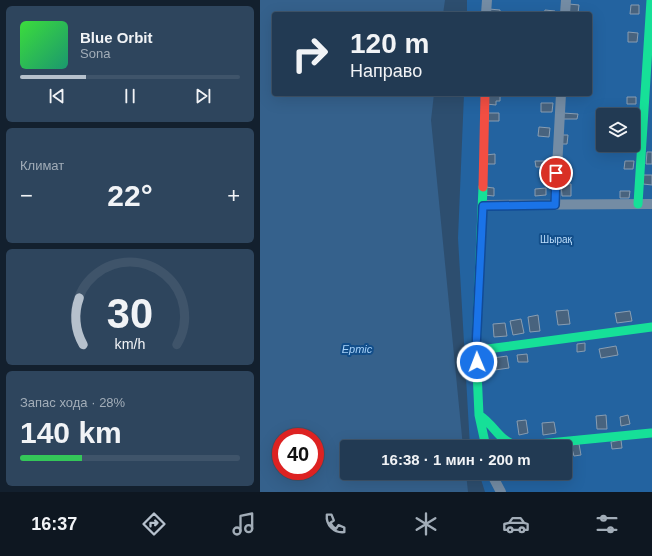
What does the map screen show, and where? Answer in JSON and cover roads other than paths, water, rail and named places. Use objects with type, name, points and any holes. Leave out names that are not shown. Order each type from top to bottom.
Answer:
[{"type":"street","points":[[486,0],[486,12]]},
{"type":"street","points":[[565,12],[566,0]]},
{"type":"street","points":[[638,204],[651,0]]},
{"type":"street","points":[[484,440],[479,415],[476,349],[483,206],[485,96]]},
{"type":"street","points":[[555,205],[561,96]]},
{"type":"street","points":[[483,206],[652,204]]},
{"type":"street","points":[[476,349],[480,350],[652,326]]},
{"type":"street","points":[[479,415],[487,419],[502,439],[510,445],[518,446],[651,433]]},
{"type":"street","points":[[495,480],[501,492]]},
{"type":"water","name":"Ертіс","points":[[260,0],[445,0],[443,12],[272,12],[272,96],[434,96],[431,120],[462,440],[340,440],[340,480],[467,480],[468,492],[260,492]]},
{"type":"park label","name":"Шырақ","points":[[556,239]]}]
